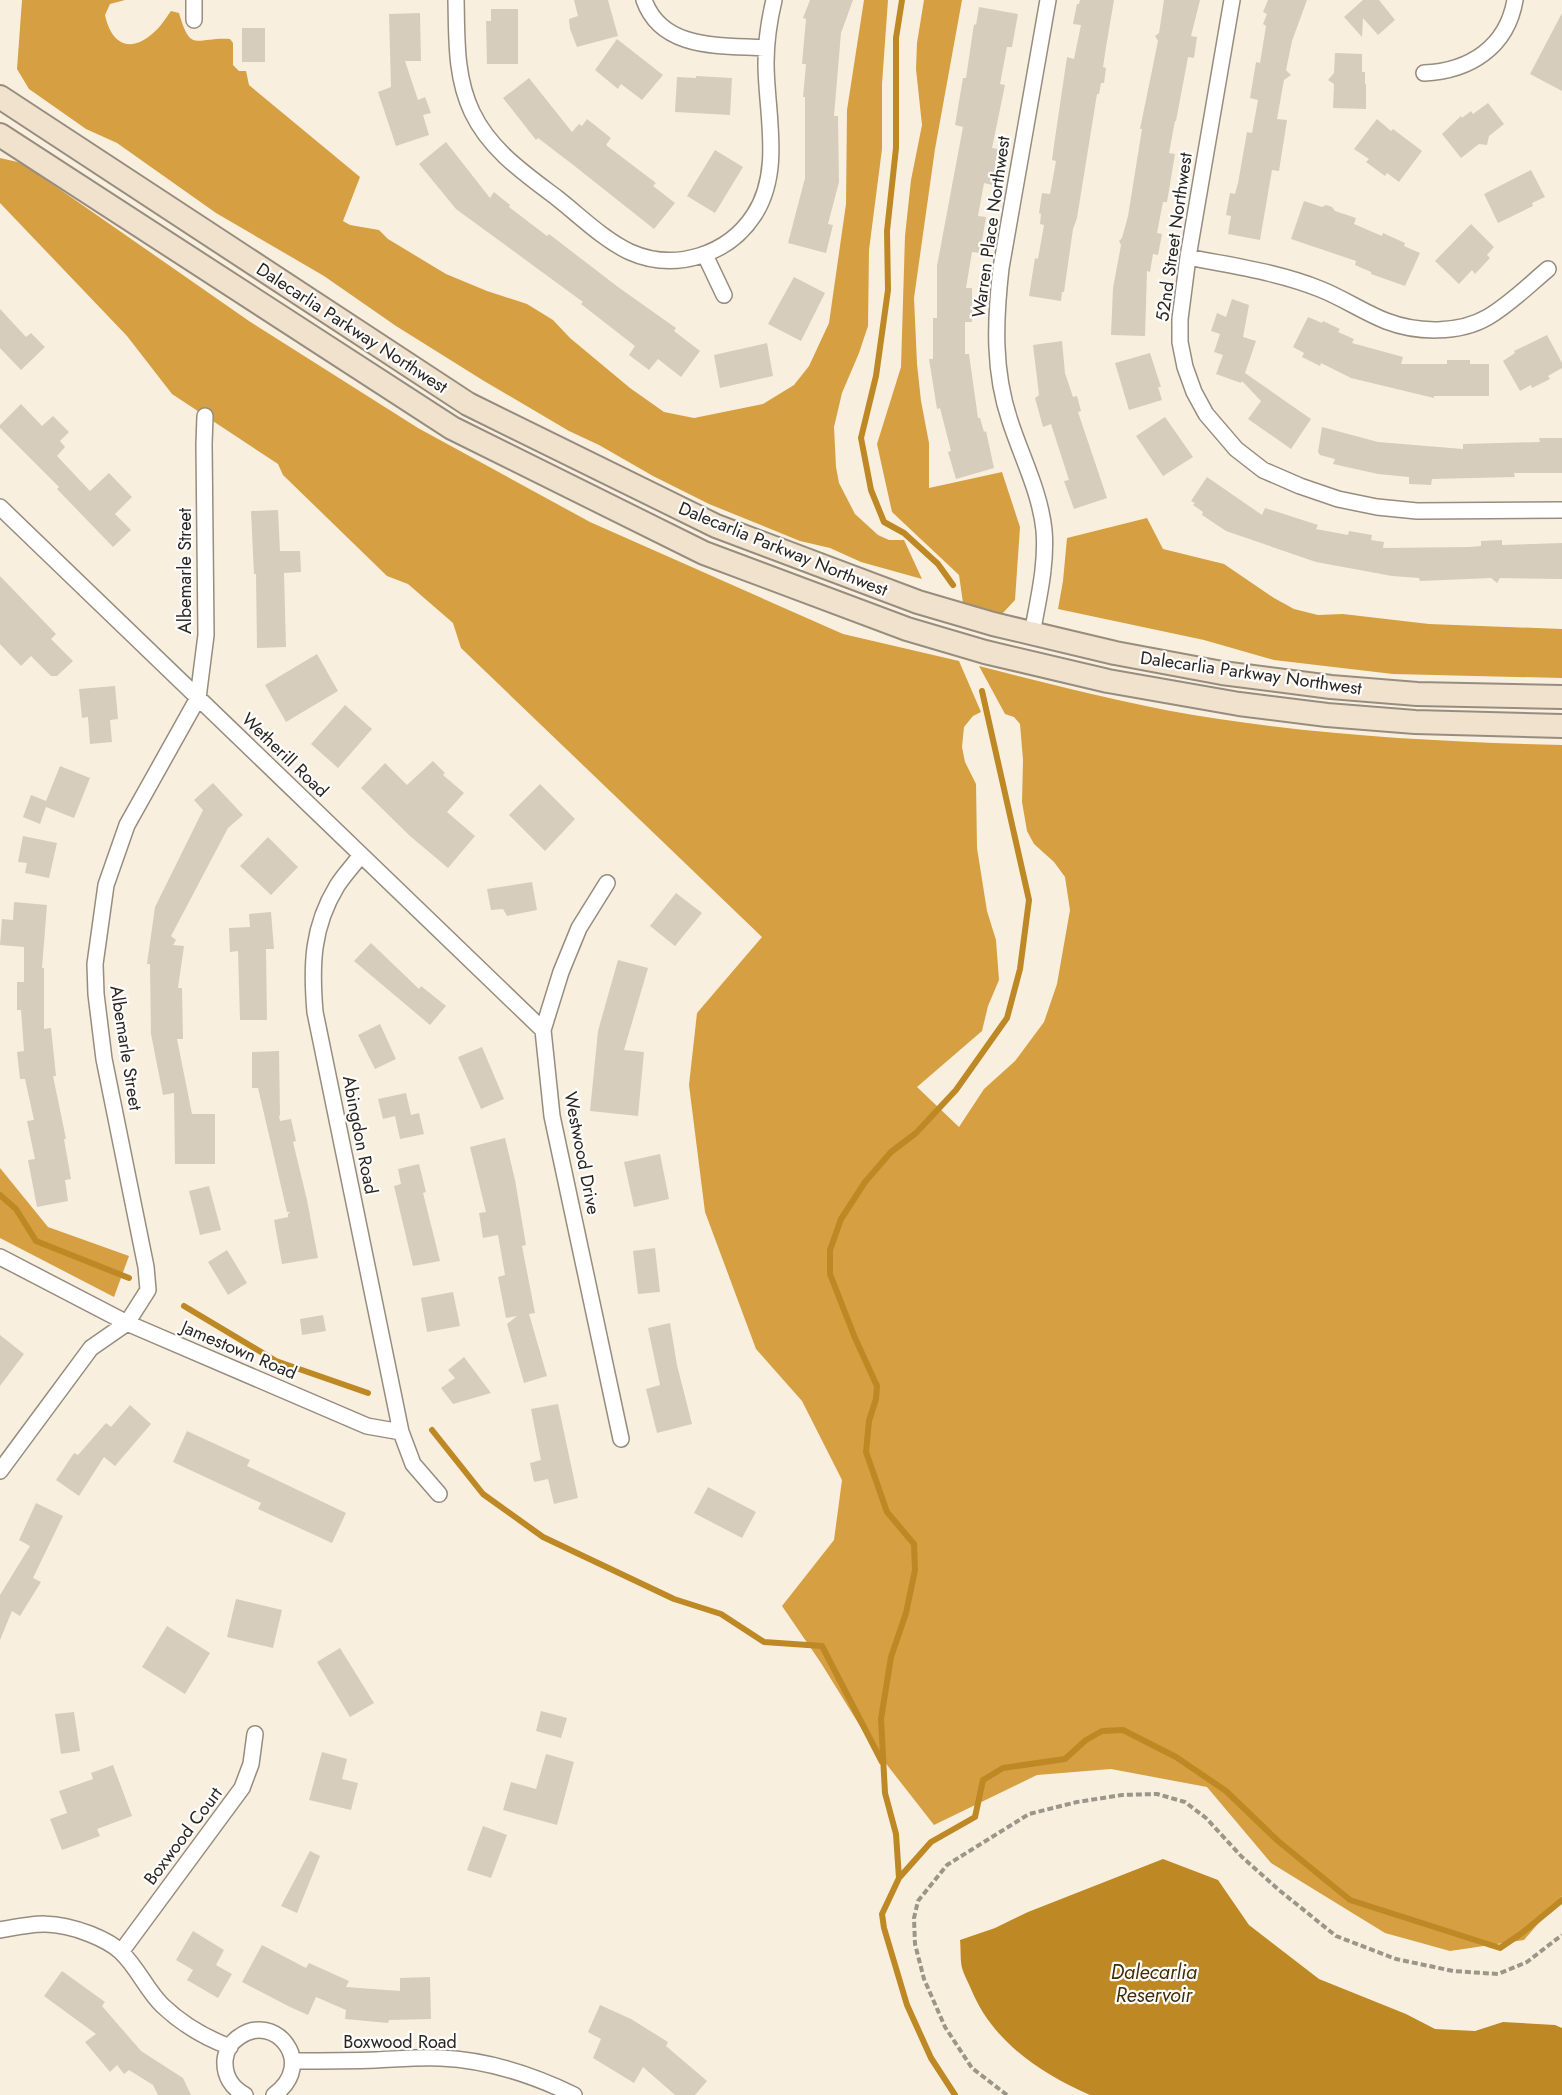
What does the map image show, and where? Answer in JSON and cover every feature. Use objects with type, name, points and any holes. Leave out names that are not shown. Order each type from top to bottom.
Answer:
[{"type":"main road","name":"Dalecarlia Parkway Northwest","points":[[0,97],[468,404],[716,526],[918,602],[1032,634],[1179,666],[1308,684],[1417,694],[1562,697]]},
{"type":"main road","name":"Dalecarlia Parkway Northwest","points":[[0,135],[453,428],[704,553],[907,629],[985,652],[1108,681],[1239,704],[1327,715],[1415,722],[1562,726]]},
{"type":"street","points":[[194,0],[194,20]]},
{"type":"street","points":[[456,0],[458,63],[463,88],[477,122],[500,152],[609,238],[630,251],[654,259],[667,260],[705,255],[728,243],[742,230],[760,206],[767,187],[771,158],[766,48],[774,0]]},
{"type":"street","points":[[644,0],[659,25],[681,38],[697,42],[766,48]]},
{"type":"street","name":"Warren Place Northwest","points":[[1032,634],[1044,571],[1044,528],[1038,496],[1003,398],[996,339],[1001,268],[1048,0]]},
{"type":"street","name":"52nd Street Northwest","points":[[1232,0],[1188,257],[1179,329],[1185,368],[1206,414],[1222,435],[1251,462],[1269,473],[1300,486],[1344,500],[1377,507],[1417,511],[1562,510]]},
{"type":"street","points":[[1424,73],[1454,69],[1467,64],[1490,49],[1508,26],[1515,0]]},
{"type":"street","points":[[705,255],[724,295]]},
{"type":"street","points":[[1188,257],[1299,282],[1342,298],[1388,322],[1401,326],[1430,329],[1459,327],[1485,319],[1548,269]]},
{"type":"street","name":"Albemarle Street","points":[[0,1471],[91,1348],[127,1323],[148,1290],[144,1255],[99,1023],[96,964],[106,885],[127,825],[198,698],[206,635],[205,416]]},
{"type":"street","name":"Wetherill Road","points":[[0,507],[543,1030]]},
{"type":"street","name":"Abingdon Road","points":[[360,856],[337,886],[318,926],[312,972],[317,1023],[401,1431]]},
{"type":"street","name":"Westwood Drive","points":[[607,883],[579,928],[561,972],[543,1030],[552,1116],[621,1439]]},
{"type":"street","name":"Jamestown Road","points":[[0,1257],[127,1323],[367,1426],[401,1431]]},
{"type":"street","points":[[401,1431],[413,1464],[440,1494]]},
{"type":"street","name":"Boxwood Court","points":[[121,1952],[242,1788],[250,1764],[255,1734]]},
{"type":"street","points":[[0,1930],[37,1924],[67,1925],[101,1939],[121,1952],[162,2006],[209,2038],[230,2047]]},
{"type":"street","points":[[244,2095],[234,2088],[228,2079],[225,2057],[236,2039],[244,2033],[265,2031],[284,2040],[290,2049],[293,2061],[289,2080],[283,2089],[274,2095]]},
{"type":"street","name":"Boxwood Road","points":[[293,2061],[451,2059],[512,2071],[556,2086],[574,2095]]},
{"type":"path","points":[[1007,2095],[972,2068],[945,2027],[924,1979],[915,1944],[914,1918],[918,1901],[947,1865],[1029,1814],[1077,1802],[1122,1796],[1156,1794],[1185,1802],[1206,1818],[1242,1857],[1279,1890],[1336,1936],[1396,1959],[1453,1971],[1498,1974],[1527,1962],[1562,1935]]},
{"type":"shaded area","points":[[22,0],[125,0],[110,4],[105,15],[116,39],[129,44],[144,40],[152,34],[171,11],[179,13],[183,26],[191,39],[202,41],[230,39],[233,43],[233,65],[239,71],[246,71],[249,85],[360,177],[343,221],[350,225],[379,230],[388,239],[446,274],[527,304],[553,320],[570,338],[630,388],[664,412],[694,418],[763,404],[794,385],[809,366],[829,323],[846,204],[847,110],[864,0],[888,0],[882,84],[882,149],[869,250],[868,326],[842,393],[834,427],[836,467],[839,483],[855,514],[878,535],[889,540],[904,540],[922,579],[861,562],[830,548],[800,541],[709,504],[653,476],[599,445],[569,431],[484,381],[396,326],[324,276],[216,213],[117,143],[86,129],[29,89],[17,69]]},
{"type":"shaded area","points":[[924,0],[962,0],[935,149],[914,298],[917,364],[929,443],[929,488],[1002,472],[1020,527],[1015,600],[1001,615],[963,603],[959,575],[892,512],[877,444],[901,367],[905,236],[911,180],[922,125],[916,69],[917,43]]},
{"type":"shaded area","points":[[0,158],[22,163],[249,321],[418,428],[590,522],[843,634],[959,661],[981,712],[973,716],[964,727],[962,747],[965,762],[976,784],[977,848],[987,911],[996,940],[999,980],[988,1006],[982,1031],[917,1087],[959,1127],[984,1089],[1015,1061],[1044,1022],[1057,984],[1070,910],[1065,877],[1054,862],[1034,844],[1027,831],[1022,802],[1023,760],[1020,724],[1014,717],[1005,714],[979,666],[1128,702],[1262,725],[1390,737],[1562,745],[1562,1896],[1524,1940],[1450,1951],[1385,1933],[1271,1863],[1207,1787],[1111,1769],[1037,1775],[934,1825],[873,1747],[821,1663],[782,1606],[834,1540],[842,1480],[802,1401],[756,1349],[705,1212],[689,1085],[697,1013],[762,937],[461,648],[453,623],[408,584],[387,576],[283,475],[278,464],[172,394],[127,336],[0,203]]},
{"type":"shaded area","points":[[1147,518],[1163,549],[1224,564],[1294,609],[1318,615],[1343,614],[1429,624],[1562,629],[1562,678],[1393,674],[1274,660],[1204,640],[1058,609],[1067,538]]},
{"type":"shaded area","points":[[0,1168],[48,1227],[129,1256],[114,1297],[0,1238]]},
{"type":"water","name":"Dalecarlia Reservoir","points":[[1163,1859],[1218,1880],[1249,1925],[1319,1979],[1406,2014],[1435,2029],[1475,2031],[1503,2022],[1555,2025],[1562,2028],[1562,2095],[1090,2095],[1036,2066],[1005,2040],[980,2008],[963,1971],[960,1940],[995,1928],[1028,1912]]},
{"type":"building","points":[[574,0],[608,0],[618,36],[577,47],[569,19],[578,16]]},
{"type":"building","points":[[810,0],[853,0],[841,33],[834,116],[838,116],[839,182],[828,224],[833,225],[826,253],[788,243],[805,178],[805,97],[803,97],[806,64],[802,64],[806,19],[803,18]]},
{"type":"building","points":[[1080,0],[1114,0],[1103,67],[1106,68],[1104,83],[1101,83],[1099,94],[1097,94],[1061,301],[1029,296],[1035,258],[1038,259],[1044,225],[1040,224],[1041,214],[1039,213],[1042,193],[1050,194],[1056,161],[1052,160],[1067,57],[1074,59],[1081,25],[1073,24]]},
{"type":"building","points":[[1164,0],[1200,0],[1191,36],[1197,37],[1194,58],[1188,57],[1169,153],[1175,154],[1167,202],[1163,202],[1157,233],[1162,234],[1158,255],[1153,254],[1150,272],[1147,271],[1145,336],[1111,335],[1113,288],[1121,245],[1119,241],[1122,238],[1128,216],[1142,129],[1140,129],[1158,41],[1155,36],[1159,33]]},
{"type":"building","points":[[1268,0],[1307,0],[1292,41],[1286,70],[1291,75],[1284,80],[1277,119],[1287,120],[1279,171],[1272,170],[1260,240],[1228,234],[1231,216],[1226,215],[1230,193],[1235,194],[1238,183],[1247,132],[1252,133],[1258,100],[1250,98],[1256,62],[1260,63],[1266,26],[1263,24],[1267,14],[1263,12]]},
{"type":"building","points":[[1363,0],[1379,0],[1395,20],[1378,35],[1363,18],[1362,37],[1344,17]]},
{"type":"building","points":[[979,7],[1018,14],[1012,47],[1007,47],[1000,84],[1005,85],[992,148],[998,149],[992,185],[984,183],[978,216],[986,217],[980,253],[972,252],[966,288],[972,288],[972,322],[965,322],[965,354],[969,354],[978,418],[980,418],[984,432],[986,431],[994,468],[956,479],[948,452],[951,451],[940,408],[937,409],[929,359],[933,359],[933,318],[937,318],[937,266],[963,127],[955,125]]},
{"type":"building","points":[[491,9],[518,9],[518,64],[487,64],[486,21],[491,21]]},
{"type":"building","points":[[420,13],[421,61],[405,61],[418,100],[425,97],[431,113],[423,115],[429,135],[396,146],[378,92],[391,87],[389,14]]},
{"type":"building","points":[[1562,13],[1562,91],[1530,74]]},
{"type":"building","points":[[242,28],[265,28],[265,62],[242,62]]},
{"type":"building","points":[[617,39],[663,75],[642,100],[621,84],[618,89],[595,70]]},
{"type":"building","points":[[1335,53],[1362,54],[1362,72],[1365,72],[1366,84],[1366,109],[1333,108],[1334,84],[1328,80],[1334,73]]},
{"type":"building","points":[[696,76],[732,78],[730,115],[675,112],[677,77],[696,78]]},
{"type":"building","points":[[529,78],[572,132],[579,124],[582,126],[587,119],[611,138],[606,145],[656,183],[653,186],[675,203],[654,229],[538,138],[536,140],[503,98]]},
{"type":"building","points":[[1488,103],[1504,124],[1489,136],[1487,145],[1479,144],[1461,158],[1442,134],[1461,116],[1462,118],[1471,111],[1473,114]]},
{"type":"building","points":[[1377,119],[1422,151],[1399,182],[1387,173],[1385,176],[1366,162],[1369,159],[1354,149]]},
{"type":"building","points":[[446,142],[490,198],[494,192],[510,205],[509,207],[547,236],[549,234],[676,328],[674,331],[700,351],[681,377],[658,359],[649,370],[629,355],[635,346],[581,304],[583,302],[456,209],[419,164]]},
{"type":"building","points":[[715,150],[743,167],[715,213],[687,196]]},
{"type":"building","points":[[1531,170],[1545,197],[1532,203],[1533,206],[1498,223],[1484,194]]},
{"type":"building","points":[[1304,201],[1322,207],[1326,205],[1332,207],[1335,211],[1356,218],[1354,224],[1382,236],[1383,233],[1420,253],[1405,286],[1371,274],[1355,265],[1356,261],[1291,239]]},
{"type":"building","points":[[1471,224],[1494,247],[1487,255],[1490,258],[1475,274],[1472,270],[1459,284],[1435,261]]},
{"type":"building","points":[[794,277],[825,293],[801,341],[768,324]]},
{"type":"building","points":[[1232,299],[1249,305],[1243,337],[1256,341],[1245,373],[1311,419],[1291,449],[1248,419],[1261,401],[1242,381],[1241,383],[1216,374],[1223,355],[1214,352],[1220,334],[1211,331],[1217,313],[1226,317]]},
{"type":"building","points":[[0,309],[26,337],[31,333],[45,347],[21,370],[0,348]]},
{"type":"building","points":[[1308,317],[1340,329],[1338,332],[1354,339],[1352,343],[1403,357],[1401,364],[1447,364],[1447,360],[1470,360],[1470,364],[1489,364],[1489,396],[1434,396],[1434,398],[1351,378],[1321,363],[1320,366],[1302,357],[1304,353],[1293,347]]},
{"type":"building","points":[[1547,335],[1562,363],[1562,368],[1548,376],[1550,379],[1520,391],[1503,361],[1515,353],[1514,351]]},
{"type":"building","points":[[1062,341],[1065,373],[1073,397],[1077,396],[1081,411],[1078,412],[1107,498],[1074,509],[1064,481],[1069,480],[1051,424],[1043,427],[1035,398],[1039,395],[1033,345]]},
{"type":"building","points":[[767,343],[773,376],[720,388],[714,355]]},
{"type":"building","points":[[1150,353],[1161,387],[1158,387],[1162,400],[1129,410],[1115,363]]},
{"type":"building","points":[[21,404],[42,426],[53,416],[69,432],[60,441],[65,447],[57,456],[90,491],[109,473],[132,497],[115,514],[131,530],[113,547],[57,489],[59,487],[0,428],[0,425]]},
{"type":"building","points":[[1165,417],[1193,457],[1163,476],[1136,436]]},
{"type":"building","points":[[1322,427],[1378,442],[1463,449],[1463,444],[1540,442],[1539,438],[1562,438],[1562,473],[1514,473],[1515,477],[1432,479],[1431,485],[1409,484],[1409,477],[1378,474],[1333,464],[1335,459],[1320,455],[1318,452]]},
{"type":"building","points":[[1207,477],[1262,515],[1265,508],[1318,525],[1316,529],[1348,535],[1349,531],[1372,535],[1371,540],[1384,542],[1383,548],[1469,547],[1481,546],[1481,541],[1502,540],[1502,545],[1562,543],[1562,579],[1500,578],[1497,583],[1491,578],[1420,581],[1419,578],[1392,576],[1316,562],[1226,531],[1202,515],[1203,512],[1191,501]]},
{"type":"building","points":[[278,510],[280,551],[300,551],[301,572],[284,573],[286,647],[257,648],[256,574],[254,574],[251,511]]},
{"type":"building","points":[[0,576],[56,634],[51,639],[73,661],[57,676],[51,676],[31,656],[21,666],[0,644]]},
{"type":"building","points":[[317,654],[338,691],[286,722],[265,685]]},
{"type":"building","points":[[115,686],[118,719],[110,720],[112,742],[90,744],[88,717],[82,718],[79,689]]},
{"type":"building","points":[[345,705],[372,729],[338,768],[311,744]]},
{"type":"building","points":[[433,761],[445,773],[443,775],[464,793],[447,812],[475,836],[448,868],[410,836],[361,788],[385,763],[407,785]]},
{"type":"building","points":[[60,766],[90,778],[74,818],[46,807],[40,824],[23,817],[31,795],[46,801]]},
{"type":"building","points":[[213,783],[243,815],[228,828],[171,936],[176,940],[173,945],[184,946],[178,988],[182,988],[183,1039],[177,1039],[192,1114],[215,1114],[215,1164],[175,1164],[174,1093],[163,1095],[151,1034],[150,964],[147,964],[155,907],[203,810],[194,800]]},
{"type":"building","points":[[540,784],[575,819],[545,851],[509,815]]},
{"type":"building","points":[[23,836],[57,843],[49,878],[25,873],[27,863],[18,862]]},
{"type":"building","points":[[268,837],[298,867],[271,895],[240,866]]},
{"type":"building","points":[[532,882],[537,910],[507,916],[503,909],[491,910],[487,889]]},
{"type":"building","points":[[676,893],[702,913],[675,946],[650,926]]},
{"type":"building","points":[[14,902],[47,905],[42,968],[44,968],[44,1029],[51,1028],[56,1076],[53,1076],[66,1139],[64,1139],[71,1179],[65,1180],[68,1201],[37,1207],[28,1160],[35,1159],[27,1121],[34,1120],[25,1079],[20,1079],[17,1052],[24,1051],[21,1010],[17,1010],[17,982],[24,982],[24,947],[0,945],[2,919],[13,920]]},
{"type":"building","points":[[271,912],[274,949],[266,949],[267,1020],[240,1020],[238,951],[230,952],[229,928],[250,927],[249,914]]},
{"type":"building","points":[[371,943],[419,989],[421,986],[446,1006],[430,1025],[354,961]]},
{"type":"building","points":[[618,960],[648,968],[624,1050],[644,1052],[638,1116],[590,1111],[598,1031]]},
{"type":"building","points":[[380,1024],[396,1059],[375,1069],[358,1035]]},
{"type":"building","points":[[482,1047],[504,1099],[481,1109],[458,1057]]},
{"type":"building","points":[[279,1051],[279,1116],[280,1121],[291,1119],[296,1141],[293,1142],[318,1258],[282,1264],[274,1220],[288,1217],[290,1212],[287,1212],[258,1088],[252,1088],[252,1052]]},
{"type":"building","points":[[406,1093],[411,1115],[419,1113],[424,1134],[400,1139],[395,1116],[383,1119],[378,1099]]},
{"type":"building","points":[[505,1138],[526,1245],[522,1246],[535,1313],[529,1314],[547,1376],[524,1383],[507,1324],[517,1316],[506,1318],[498,1277],[505,1275],[498,1235],[483,1238],[479,1213],[486,1212],[470,1147]]},
{"type":"building","points":[[660,1154],[669,1199],[634,1207],[624,1162]]},
{"type":"building","points":[[419,1164],[426,1192],[423,1193],[440,1261],[413,1266],[394,1186],[401,1184],[398,1169]]},
{"type":"building","points":[[209,1186],[221,1230],[200,1235],[189,1191]]},
{"type":"building","points":[[655,1248],[660,1292],[638,1294],[633,1251]]},
{"type":"building","points":[[227,1250],[247,1283],[228,1295],[208,1262]]},
{"type":"building","points":[[453,1292],[460,1326],[427,1332],[421,1298]]},
{"type":"building","points":[[323,1315],[326,1331],[302,1335],[300,1319]]},
{"type":"building","points":[[670,1323],[677,1365],[692,1424],[657,1433],[646,1389],[660,1385],[648,1328]]},
{"type":"building","points":[[0,1335],[24,1354],[0,1386]]},
{"type":"building","points":[[464,1357],[491,1393],[453,1404],[441,1388],[455,1378],[448,1370]]},
{"type":"building","points":[[558,1404],[578,1498],[554,1504],[548,1479],[534,1482],[530,1463],[541,1460],[531,1409]]},
{"type":"building","points":[[130,1405],[151,1424],[115,1466],[104,1457],[79,1496],[56,1480],[74,1453],[78,1455],[106,1423],[111,1427]]},
{"type":"building","points":[[187,1431],[250,1460],[247,1466],[346,1513],[332,1543],[258,1509],[261,1503],[173,1462]]},
{"type":"building","points":[[708,1487],[756,1512],[742,1538],[694,1513]]},
{"type":"building","points":[[36,1503],[63,1516],[33,1578],[41,1582],[20,1616],[12,1611],[0,1640],[0,1595],[30,1546],[19,1540]]},
{"type":"building","points":[[236,1599],[282,1610],[273,1648],[227,1637]]},
{"type":"building","points":[[167,1626],[210,1653],[185,1694],[142,1667]]},
{"type":"building","points":[[340,1648],[374,1703],[350,1717],[317,1662]]},
{"type":"building","points":[[541,1711],[567,1718],[561,1738],[536,1731]]},
{"type":"building","points":[[74,1712],[80,1751],[61,1754],[55,1714]]},
{"type":"building","points":[[322,1752],[347,1759],[342,1779],[358,1783],[351,1810],[309,1800]]},
{"type":"building","points":[[546,1754],[574,1762],[557,1825],[503,1810],[511,1782],[536,1789]]},
{"type":"building","points":[[113,1765],[132,1816],[97,1829],[100,1836],[62,1850],[50,1819],[67,1813],[59,1791],[93,1779],[91,1773]]},
{"type":"building","points":[[483,1826],[507,1835],[491,1878],[467,1870]]},
{"type":"building","points":[[310,1851],[320,1856],[297,1913],[281,1906]]},
{"type":"building","points":[[193,1931],[224,1950],[216,1965],[232,1974],[218,1998],[187,1980],[193,1970],[176,1960]]},
{"type":"building","points":[[262,1945],[306,1968],[309,1963],[349,1981],[346,1987],[400,1991],[400,1978],[430,1977],[431,2019],[389,2020],[388,2023],[345,2019],[346,2010],[316,1997],[308,2015],[242,1982]]},
{"type":"building","points":[[62,1971],[105,2002],[102,2006],[141,2051],[183,2078],[191,2095],[158,2095],[153,2085],[129,2070],[124,2074],[117,2065],[110,2072],[85,2042],[96,2034],[44,1996]]},
{"type":"building","points":[[600,2005],[631,2019],[668,2042],[666,2046],[707,2081],[695,2095],[675,2095],[643,2067],[634,2083],[593,2058],[601,2039],[588,2032]]},
{"type":"waterway","points":[[902,0],[896,38],[896,148],[887,231],[888,290],[876,376],[861,438],[871,490],[884,522],[904,533],[938,564],[953,585]]},
{"type":"waterway","points":[[955,2095],[931,2058],[907,2005],[884,1928],[882,1914],[899,1878],[896,1834],[885,1793],[881,1719],[891,1657],[906,1613],[915,1570],[914,1544],[887,1512],[866,1452],[869,1421],[876,1399],[877,1386],[830,1274],[830,1250],[841,1219],[865,1182],[891,1152],[916,1133],[956,1090],[1007,1018],[1020,969],[1029,900],[982,691]]},
{"type":"waterway","points":[[0,1195],[16,1209],[36,1241],[129,1278]]},
{"type":"waterway","points":[[184,1306],[276,1361],[368,1393]]},
{"type":"waterway","points":[[432,1430],[483,1494],[543,1537],[674,1599],[721,1614],[764,1642],[822,1646],[882,1762]]},
{"type":"waterway","points":[[899,1878],[931,1842],[975,1817],[983,1780],[1003,1768],[1065,1759],[1086,1740],[1102,1731],[1123,1730],[1176,1757],[1226,1791],[1278,1841],[1350,1900],[1500,1948],[1562,1900]]}]
